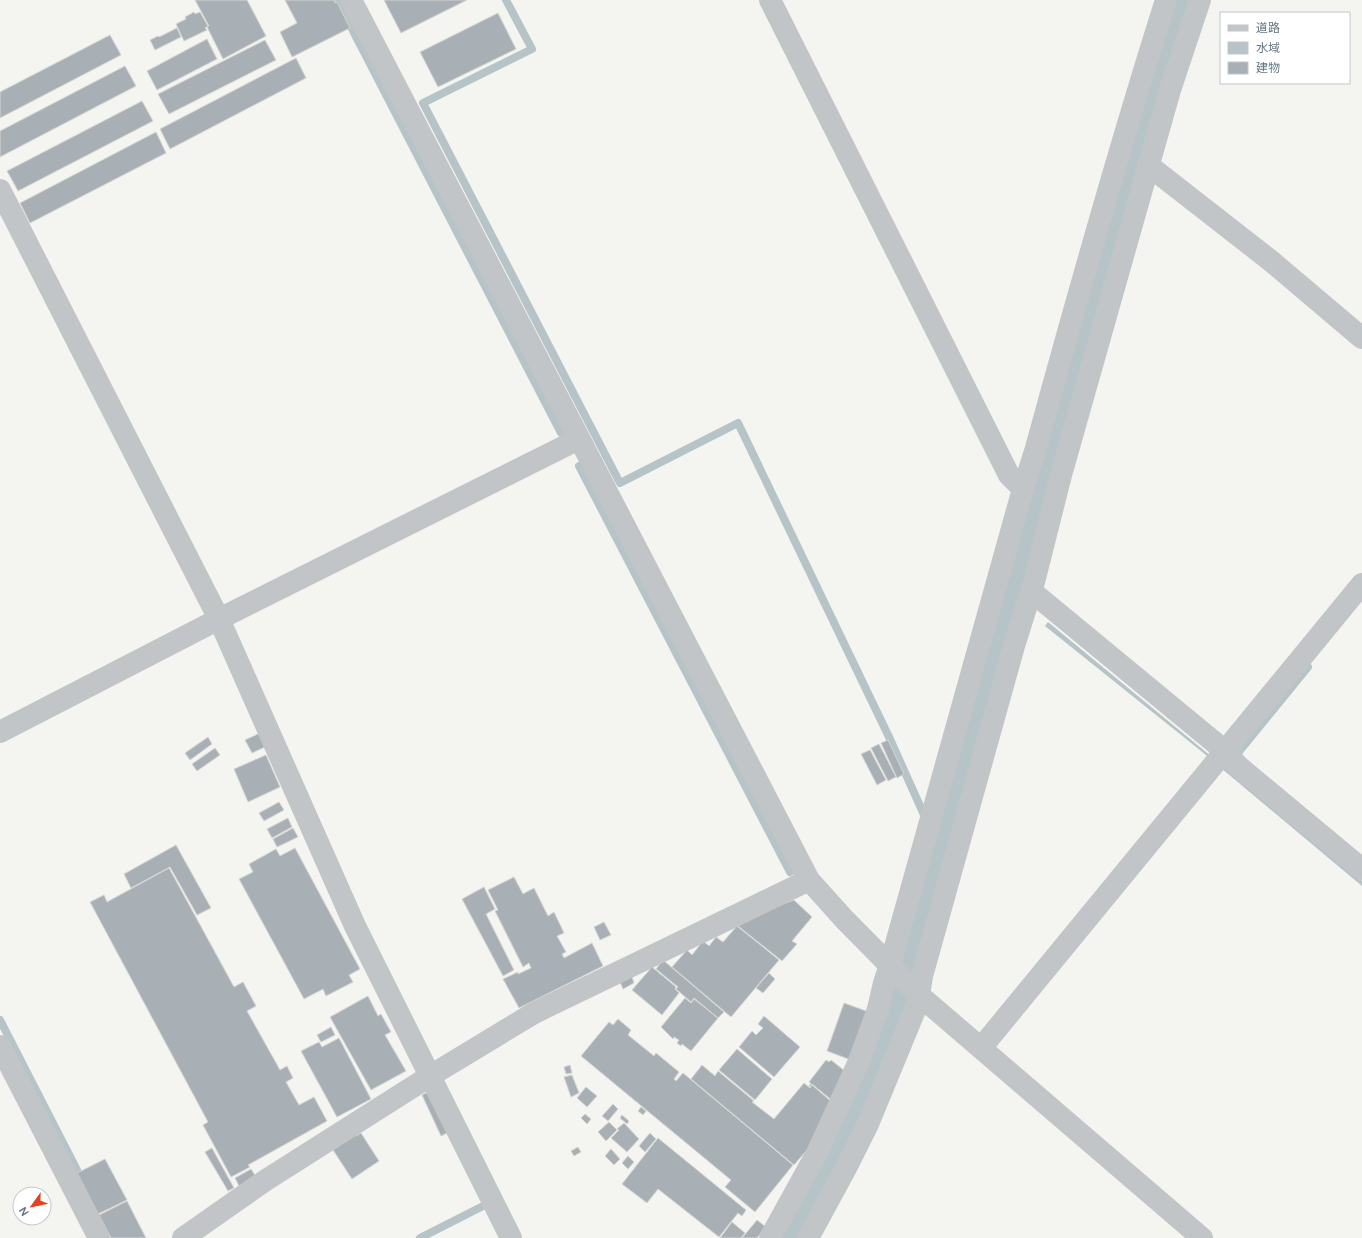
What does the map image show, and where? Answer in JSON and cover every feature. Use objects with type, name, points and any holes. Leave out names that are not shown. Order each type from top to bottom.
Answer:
[{"type":"street","points":[[351,0],[809,880],[845,920],[917,992],[1202,1238]]},
{"type":"street","points":[[770,0],[1009,475],[1023,489]]},
{"type":"street","points":[[770,1238],[818,1151],[859,1061],[878,1009],[884,983],[893,968],[1023,489],[1144,68],[1166,0]]},
{"type":"street","points":[[808,1238],[868,1124],[899,1049],[922,976],[1014,646],[1031,591],[1061,475],[1148,165],[1174,76],[1200,0]]},
{"type":"street","points":[[1144,68],[1174,76]]},
{"type":"street","points":[[1148,165],[1271,261],[1362,338]]},
{"type":"street","points":[[0,190],[219,619],[355,926],[511,1238]]},
{"type":"street","points":[[0,732],[219,619],[579,439]]},
{"type":"street","points":[[981,1048],[1362,584]]},
{"type":"street","points":[[1031,591],[1225,751],[1238,766],[1362,869]]},
{"type":"street","points":[[183,1238],[266,1180],[430,1076],[534,1013],[809,880]]},
{"type":"street","points":[[0,1046],[99,1238]]},
{"type":"water","points":[[1171,0],[1194,0],[906,1022],[806,1238],[778,1238],[827,1148]]},
{"type":"water","points":[[1048,622],[1212,757],[1211,759],[1045,626]]},
{"type":"water","points":[[1224,765],[1362,881],[1362,886],[1221,768]]},
{"type":"building","points":[[195,0],[247,0],[266,36],[223,59],[207,27],[209,26]]},
{"type":"building","points":[[285,0],[334,0],[335,3],[337,2],[350,28],[292,57],[280,32],[297,23]]},
{"type":"building","points":[[384,0],[467,0],[401,33]]},
{"type":"building","points":[[194,12],[195,14],[200,12],[208,26],[205,28],[207,30],[184,41],[176,24],[186,19],[185,17]]},
{"type":"building","points":[[498,13],[516,49],[438,87],[420,52]]},
{"type":"building","points":[[177,28],[181,37],[155,50],[150,40]]},
{"type":"building","points":[[110,35],[121,55],[0,118],[0,92]]},
{"type":"building","points":[[207,39],[217,59],[157,90],[147,71]]},
{"type":"building","points":[[265,40],[276,60],[169,114],[158,94]]},
{"type":"building","points":[[296,58],[306,78],[170,149],[160,129]]},
{"type":"building","points":[[125,66],[136,86],[0,157],[0,131]]},
{"type":"building","points":[[142,101],[153,121],[18,191],[7,171]]},
{"type":"building","points":[[156,132],[166,153],[30,223],[20,203]]},
{"type":"building","points":[[260,733],[267,746],[252,753],[245,740]]},
{"type":"building","points":[[208,737],[212,744],[190,760],[185,753]]},
{"type":"building","points":[[888,740],[904,774],[897,778],[881,743]]},
{"type":"building","points":[[879,744],[896,777],[888,781],[871,748]]},
{"type":"building","points":[[215,748],[220,755],[197,771],[192,764]]},
{"type":"building","points":[[870,750],[886,780],[877,785],[861,754]]},
{"type":"building","points":[[266,755],[280,787],[248,802],[234,769]]},
{"type":"building","points":[[279,802],[284,810],[264,821],[259,813]]},
{"type":"building","points":[[288,818],[292,827],[272,838],[267,829]]},
{"type":"building","points":[[293,828],[298,837],[277,847],[273,839]]},
{"type":"building","points":[[176,845],[211,908],[197,915],[170,867],[131,888],[124,874]]},
{"type":"building","points":[[295,848],[360,969],[349,975],[353,982],[326,996],[323,989],[304,999],[239,879],[253,872],[249,864],[276,849],[280,856]]},
{"type":"building","points":[[169,868],[234,987],[243,982],[256,1006],[247,1011],[280,1070],[287,1066],[293,1078],[286,1082],[299,1105],[314,1097],[327,1121],[248,1165],[250,1167],[231,1177],[203,1125],[208,1122],[90,902],[104,895],[107,902]]},
{"type":"building","points":[[514,877],[523,894],[534,888],[548,916],[554,912],[564,933],[557,936],[566,952],[562,954],[564,958],[592,943],[603,966],[519,1008],[503,979],[531,968],[529,963],[523,967],[495,911],[498,910],[488,890]]},
{"type":"building","points":[[484,887],[495,909],[486,914],[514,970],[503,976],[462,899]]},
{"type":"building","points":[[794,900],[812,917],[792,941],[797,944],[782,961],[738,926],[774,907]]},
{"type":"building","points":[[604,922],[611,935],[600,940],[594,927]]},
{"type":"building","points":[[737,926],[779,960],[731,1017],[672,967],[687,950],[692,955],[703,941],[709,946],[716,937],[723,942]]},
{"type":"building","points":[[663,960],[724,1012],[718,1018],[694,998],[691,1002],[676,989],[678,987],[656,969]]},
{"type":"building","points":[[652,967],[676,987],[675,989],[679,993],[662,1015],[632,990]]},
{"type":"building","points":[[769,973],[775,979],[763,993],[756,988]]},
{"type":"building","points":[[632,977],[634,983],[623,989],[620,982]]},
{"type":"building","points":[[368,996],[378,1016],[381,1014],[391,1032],[385,1035],[406,1071],[371,1090],[330,1017]]},
{"type":"building","points":[[685,998],[691,1003],[694,999],[718,1018],[691,1051],[682,1044],[681,1046],[677,1043],[679,1040],[674,1037],[673,1039],[661,1027]]},
{"type":"building","points":[[844,1003],[869,1012],[851,1060],[827,1051]]},
{"type":"building","points":[[764,1016],[800,1047],[774,1077],[739,1047],[752,1031],[756,1035],[763,1028],[758,1024]]},
{"type":"building","points":[[618,1019],[631,1030],[628,1035],[654,1056],[656,1053],[679,1072],[674,1079],[676,1081],[683,1073],[793,1165],[755,1212],[725,1187],[731,1180],[581,1056],[609,1022],[613,1025]]},
{"type":"building","points":[[331,1027],[335,1035],[321,1042],[317,1035]]},
{"type":"building","points":[[339,1038],[371,1099],[337,1117],[301,1051],[319,1042],[322,1047]]},
{"type":"building","points":[[737,1049],[772,1079],[755,1100],[719,1070]]},
{"type":"building","points":[[826,1060],[829,1062],[831,1060],[846,1072],[834,1102],[812,1084],[810,1087],[809,1086],[811,1083],[809,1082]]},
{"type":"building","points":[[570,1065],[572,1073],[566,1074],[564,1067]]},
{"type":"building","points":[[702,1065],[715,1076],[718,1071],[754,1101],[752,1102],[774,1119],[804,1083],[810,1088],[812,1085],[833,1103],[818,1137],[794,1165],[691,1079]]},
{"type":"building","points":[[572,1075],[579,1093],[571,1097],[564,1077]]},
{"type":"building","points":[[586,1087],[597,1096],[587,1107],[577,1098]]},
{"type":"building","points":[[430,1091],[449,1132],[441,1136],[422,1095]]},
{"type":"building","points":[[613,1104],[618,1109],[608,1121],[602,1116]]},
{"type":"building","points":[[641,1107],[646,1111],[643,1115],[638,1111]]},
{"type":"building","points":[[585,1114],[591,1119],[587,1124],[581,1118]]},
{"type":"building","points":[[622,1115],[629,1121],[627,1124],[620,1118]]},
{"type":"building","points":[[609,1122],[617,1130],[606,1141],[598,1132]]},
{"type":"building","points":[[624,1123],[639,1139],[627,1152],[611,1138],[619,1130],[617,1129]]},
{"type":"building","points":[[361,1133],[379,1161],[352,1179],[333,1150],[355,1135],[356,1136]]},
{"type":"building","points":[[650,1133],[656,1139],[645,1152],[639,1146]]},
{"type":"building","points":[[658,1138],[746,1210],[742,1216],[738,1213],[719,1237],[658,1189],[647,1203],[622,1184]]},
{"type":"building","points":[[578,1147],[581,1152],[574,1156],[571,1151]]},
{"type":"building","points":[[212,1148],[234,1188],[228,1191],[205,1152]]},
{"type":"building","points":[[611,1149],[620,1159],[614,1165],[605,1156]]},
{"type":"building","points":[[628,1156],[634,1162],[628,1169],[622,1163]]},
{"type":"building","points":[[105,1159],[127,1200],[98,1214],[77,1173]]},
{"type":"building","points":[[251,1169],[256,1177],[239,1186],[235,1178]]},
{"type":"building","points":[[127,1201],[146,1238],[111,1238],[99,1215]]},
{"type":"building","points":[[757,1220],[766,1227],[757,1238],[742,1238]]},
{"type":"building","points":[[732,1222],[745,1233],[741,1238],[720,1238]]},
{"type":"waterway","points":[[337,0],[561,433]]},
{"type":"waterway","points":[[506,0],[532,49],[423,103],[620,483],[738,423],[889,737],[925,817]]},
{"type":"waterway","points":[[579,466],[790,872]]},
{"type":"waterway","points":[[1237,754],[1308,667]]},
{"type":"waterway","points":[[0,1020],[77,1170]]},
{"type":"waterway","points":[[420,1238],[487,1204]]}]
